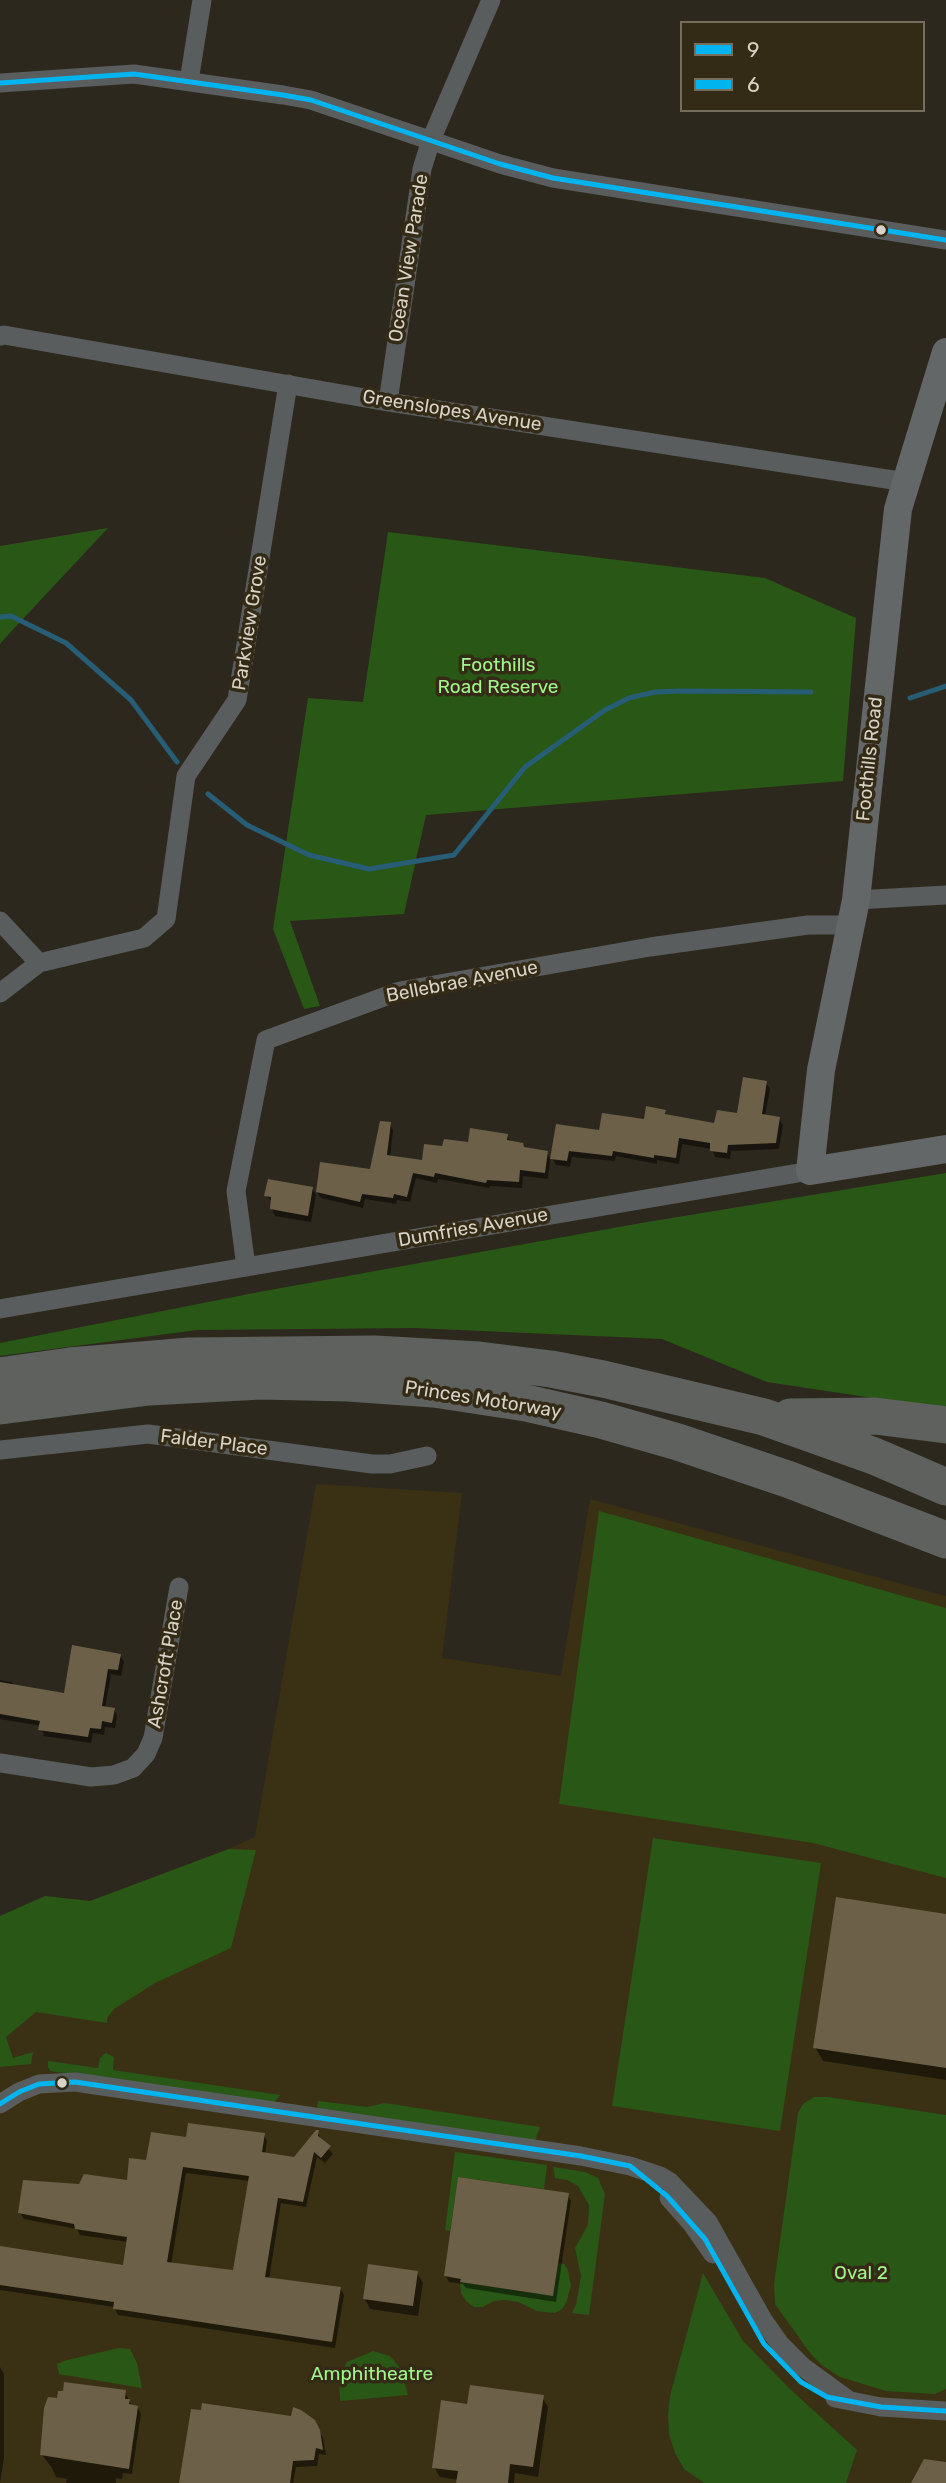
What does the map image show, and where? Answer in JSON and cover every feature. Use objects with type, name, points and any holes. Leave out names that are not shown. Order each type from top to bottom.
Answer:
[{"type":"highway","name":"Princes Motorway","points":[[0,1376],[70,1366],[190,1356],[375,1354],[479,1360],[603,1379],[764,1418],[946,1486]]},
{"type":"highway","name":"Princes Motorway","points":[[0,1406],[149,1387],[261,1381],[434,1389],[526,1403],[601,1420],[678,1442],[790,1480],[946,1540]]},
{"type":"highway","points":[[434,1389],[540,1396],[636,1417],[759,1452],[946,1518]]},
{"type":"highway","points":[[764,1418],[875,1416],[946,1425]]},
{"type":"street","points":[[189,81],[202,0]]},
{"type":"street","name":"Ocean View Parade","points":[[388,402],[422,169],[491,0]]},
{"type":"street","points":[[0,83],[134,74],[311,100],[500,164],[554,178],[946,240]]},
{"type":"street","name":"Greenslopes Avenue","points":[[0,336],[388,402],[906,482]]},
{"type":"street","name":"Foothills Road","points":[[810,1171],[821,1070],[853,912],[894,534],[906,482],[946,352]]},
{"type":"street","name":"Parkview Grove","points":[[39,963],[144,938],[166,919],[186,776],[237,700],[288,384]]},
{"type":"street","points":[[853,912],[946,895]]},
{"type":"street","name":"Bellebrae Avenue","points":[[246,1267],[236,1191],[266,1041],[400,991],[650,947],[808,925],[853,912]]},
{"type":"street","points":[[0,921],[39,963],[0,993]]},
{"type":"street","name":"Dumfries Avenue","points":[[0,1310],[946,1149]]},
{"type":"street","name":"Falder Place","points":[[0,1450],[148,1434],[372,1464],[390,1464],[427,1456]]},
{"type":"street","name":"Ashcroft Place","points":[[0,1763],[91,1777],[133,1768],[146,1754],[153,1738],[179,1587]]},
{"type":"street","points":[[0,2104],[39,2084],[75,2082],[582,2156],[630,2166],[670,2182],[700,2212],[724,2248],[770,2331],[803,2367],[847,2399],[881,2407],[946,2411]]},
{"type":"shaded area","points":[[316,1484],[462,1493],[442,1658],[561,1676],[590,1499],[946,1596],[946,2483],[0,2483],[0,1916],[45,1896],[90,1901],[255,1837]]},
{"type":"green space","points":[[108,528],[7,636],[0,644],[0,546]]},
{"type":"green space","name":"Foothills Road Reserve","points":[[388,532],[765,578],[856,618],[843,781],[426,815],[404,914],[290,921],[320,1006],[304,1009],[273,929],[308,698],[363,702]]},
{"type":"green space","points":[[946,1173],[946,1409],[767,1382],[662,1339],[414,1328],[197,1330],[0,1356],[0,1343],[259,1292],[641,1223]]},
{"type":"green space","points":[[599,1511],[946,1608],[946,1878],[813,1843],[559,1804]]},
{"type":"green space","points":[[653,1838],[821,1863],[780,2131],[612,2106]]},
{"type":"green space","points":[[229,1849],[256,1850],[231,1948],[155,1983],[114,2009],[107,2018],[107,2023],[36,2012],[6,2037],[13,2058],[33,2052],[31,2064],[0,2067],[0,1916],[45,1896],[90,1901]]},
{"type":"green space","points":[[106,2053],[114,2057],[113,2070],[280,2095],[274,2103],[50,2071],[48,2067],[48,2061],[98,2068],[100,2058]]},
{"type":"green space","name":"Oval 2","points":[[814,2097],[946,2115],[946,2389],[935,2394],[886,2391],[840,2377],[810,2353],[775,2304],[774,2284],[798,2113],[803,2104]]},
{"type":"green space","points":[[318,2101],[367,2107],[385,2103],[540,2127],[535,2141],[317,2108]]},
{"type":"green space","points":[[455,2152],[547,2165],[544,2189],[458,2177],[450,2231],[445,2230]]},
{"type":"green space","points":[[553,2167],[585,2172],[598,2178],[605,2194],[589,2315],[572,2313],[581,2276],[575,2248],[588,2225],[589,2205],[578,2186],[555,2178]]},
{"type":"green space","points":[[558,2263],[564,2264],[568,2270],[571,2286],[566,2303],[555,2313],[537,2311],[518,2302],[505,2300],[474,2307],[461,2293],[460,2282],[553,2296]]},
{"type":"green space","points":[[703,2273],[743,2341],[790,2389],[857,2450],[846,2483],[704,2483],[684,2469],[669,2434],[668,2415],[670,2396]]},
{"type":"green space","points":[[119,2348],[130,2349],[137,2363],[142,2388],[59,2374],[57,2364]]},
{"type":"green space","name":"Amphitheatre","points":[[373,2351],[390,2356],[401,2369],[408,2395],[340,2401],[339,2377],[347,2362]]},
{"type":"building","points":[[743,1077],[767,1081],[762,1114],[780,1117],[776,1143],[728,1145],[727,1153],[710,1151],[710,1143],[679,1138],[676,1158],[654,1155],[654,1158],[613,1151],[612,1156],[569,1151],[567,1161],[550,1159],[556,1124],[599,1130],[602,1113],[644,1119],[646,1106],[666,1110],[665,1114],[714,1123],[717,1110],[737,1113]]},
{"type":"building","points":[[380,1121],[391,1122],[387,1155],[422,1160],[424,1144],[442,1146],[444,1139],[468,1142],[470,1128],[508,1134],[507,1140],[523,1143],[524,1147],[548,1151],[545,1173],[520,1170],[519,1182],[487,1180],[486,1183],[435,1173],[434,1177],[413,1173],[407,1197],[394,1194],[393,1198],[362,1194],[360,1202],[316,1192],[320,1162],[370,1169]]},
{"type":"building","points":[[268,1179],[313,1187],[308,1216],[270,1209],[271,1197],[264,1196]]},
{"type":"building","points":[[72,1645],[121,1654],[118,1670],[108,1669],[102,1706],[115,1708],[112,1723],[102,1721],[101,1729],[90,1728],[88,1737],[38,1730],[40,1721],[0,1714],[0,1682],[64,1693]]},
{"type":"building","points":[[836,1897],[946,1914],[946,2068],[813,2048]]},
{"type":"building","points":[[188,2123],[265,2133],[262,2152],[294,2157],[316,2130],[319,2130],[318,2136],[331,2146],[321,2158],[314,2152],[303,2202],[278,2198],[265,2277],[341,2287],[332,2342],[113,2309],[114,2302],[0,2285],[0,2246],[123,2265],[127,2237],[75,2229],[74,2224],[18,2213],[23,2180],[79,2184],[84,2174],[127,2180],[129,2158],[146,2160],[151,2132],[186,2137]],"holes":[[[183,2167],[249,2176],[233,2270],[167,2262]]]},
{"type":"building","points":[[458,2177],[569,2193],[553,2296],[460,2282],[461,2279],[444,2276]]},
{"type":"building","points":[[368,2264],[418,2271],[413,2306],[363,2299]]},
{"type":"building","points":[[64,2382],[126,2390],[125,2399],[130,2399],[129,2404],[138,2406],[129,2469],[40,2455],[44,2408],[48,2397],[57,2398],[58,2391],[63,2391]]},
{"type":"building","points":[[470,2385],[544,2395],[533,2467],[510,2464],[508,2483],[456,2483],[458,2471],[432,2468],[441,2400],[467,2404]]},
{"type":"building","points":[[202,2403],[291,2416],[293,2407],[301,2410],[315,2420],[320,2430],[323,2450],[316,2448],[314,2460],[293,2461],[290,2483],[179,2483],[191,2409],[201,2410]]},
{"type":"building","points":[[924,2459],[946,2462],[946,2483],[911,2483]]},
{"type":"waterway","points":[[0,617],[11,616],[66,643],[131,700],[177,762]]},
{"type":"waterway","points":[[910,698],[946,686]]},
{"type":"waterway","points":[[208,794],[247,825],[309,855],[369,869],[454,855],[525,767],[605,710],[629,698],[655,692],[682,691],[811,692]]},
{"type":"transit line","name":"6","points":[[0,83],[134,74],[283,95],[311,100],[500,164],[553,178],[946,240]]},
{"type":"transit line","name":"9","points":[[0,2104],[39,2084],[75,2082],[581,2156],[630,2166],[667,2196],[705,2239],[764,2344],[801,2382],[827,2397],[881,2407],[946,2411]]}]
